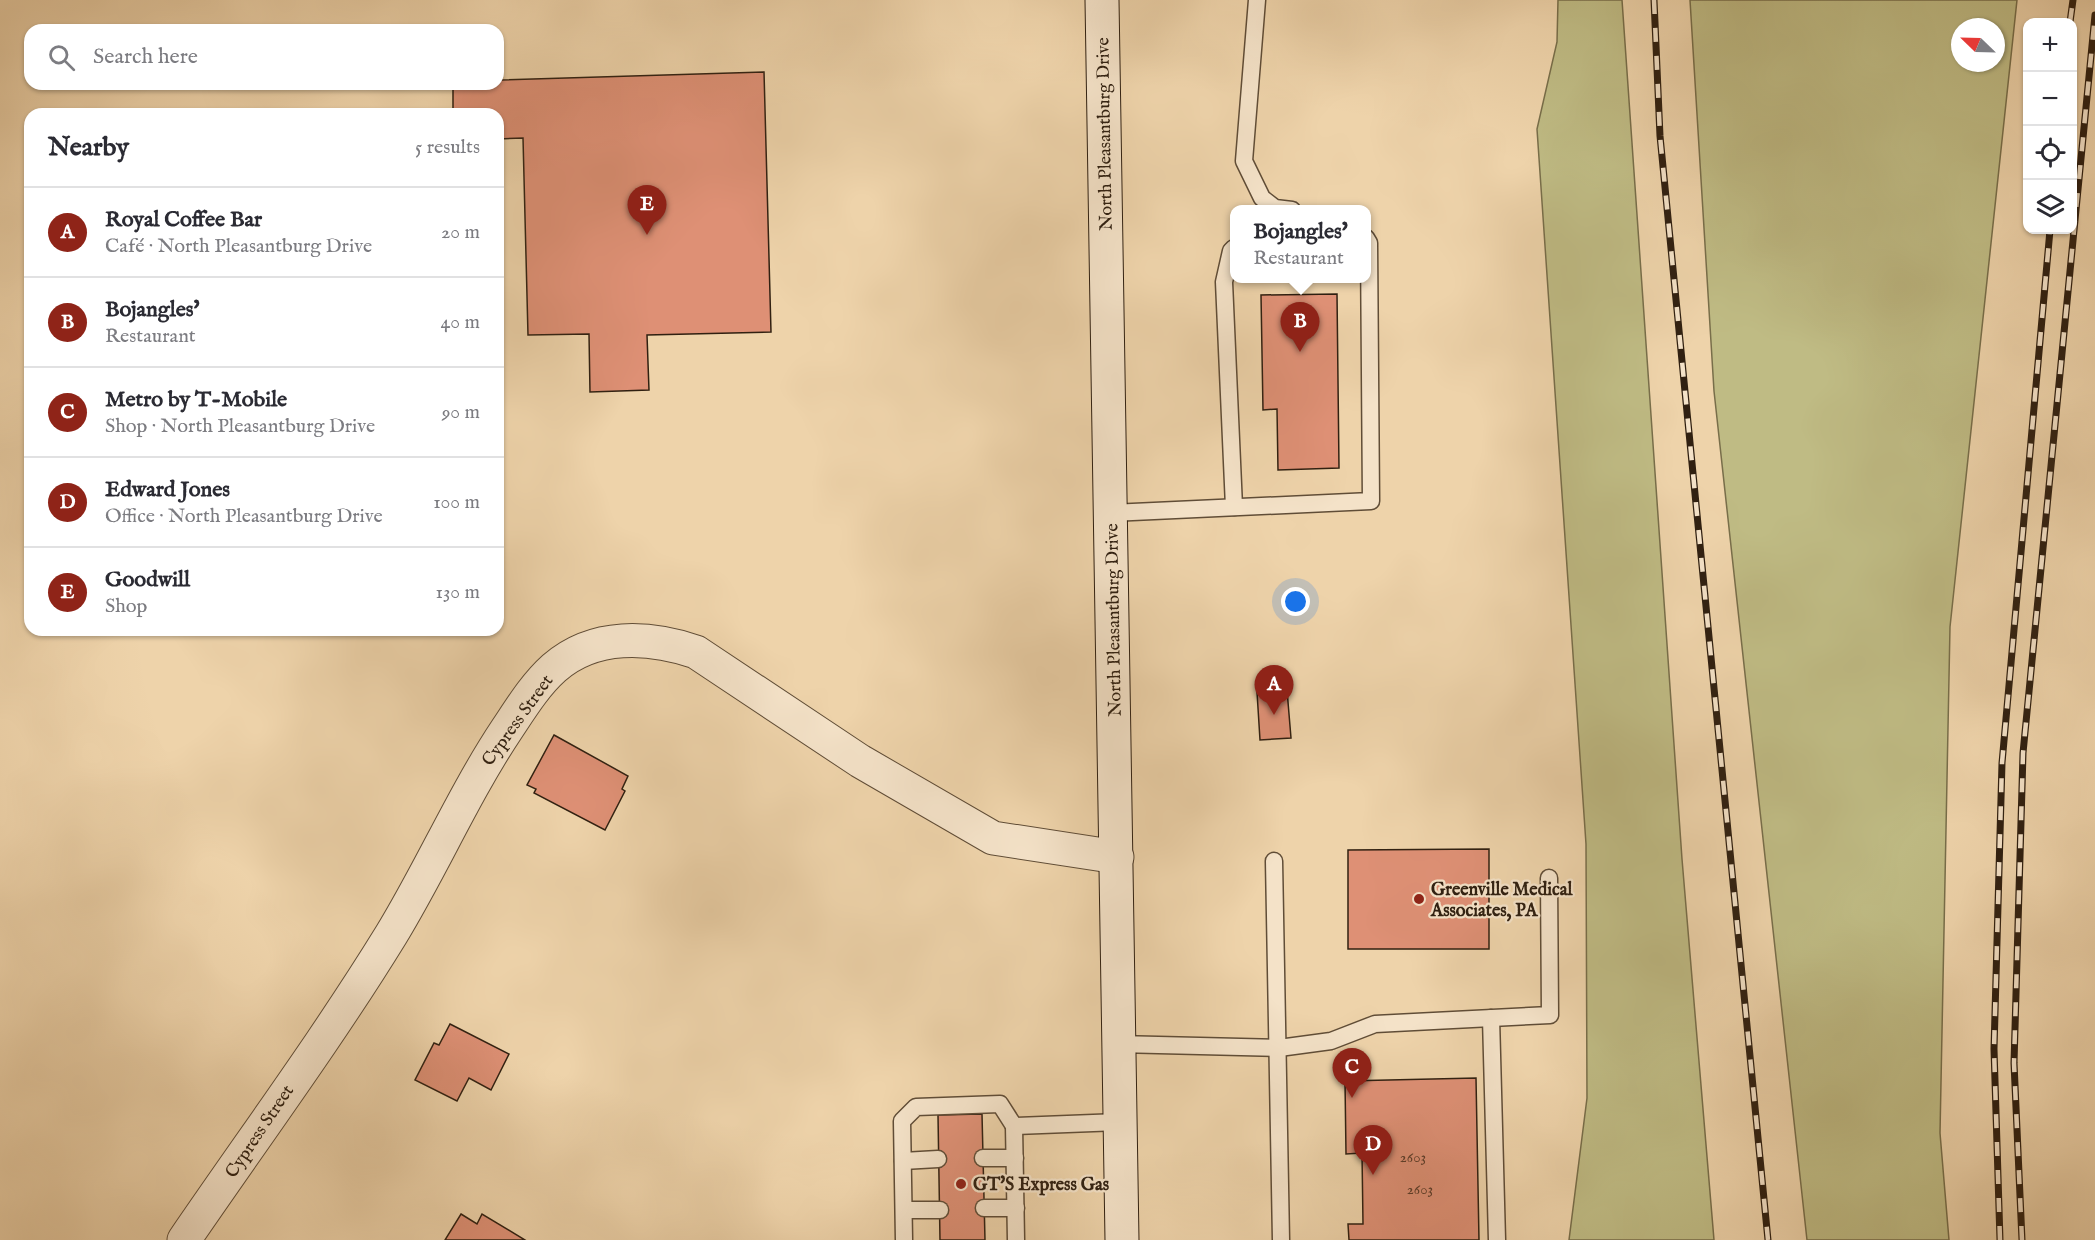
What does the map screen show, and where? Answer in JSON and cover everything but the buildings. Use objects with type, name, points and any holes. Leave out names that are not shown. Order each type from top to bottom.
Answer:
[{"type":"street","name":"North Pleasantburg Drive","points":[[1102,0],[1117,857],[1117,1044],[1122,1240]]},
{"type":"street","name":"Cypress Street","points":[[184,1240],[392,933],[485,761],[524,704],[554,669],[572,656],[594,646],[638,639],[668,643],[696,652],[860,761],[993,838],[1117,857]]},
{"type":"lane","points":[[1257,0],[1244,161],[1262,198],[1273,205]]},
{"type":"lane","points":[[1230,255],[1224,282],[1234,507]]},
{"type":"lane","points":[[1111,513],[1371,501],[1369,283]]},
{"type":"lane","points":[[1274,861],[1281,1240]]},
{"type":"lane","points":[[1117,1044],[1279,1048],[1330,1041],[1375,1024],[1550,1015],[1549,878]]},
{"type":"lane","points":[[1491,1018],[1497,1240]]},
{"type":"lane","points":[[904,1240],[902,1121],[916,1107],[1000,1104],[1014,1126],[1016,1240]]},
{"type":"lane","points":[[1014,1126],[1119,1122]]},
{"type":"lane","points":[[983,1158],[1015,1158]]},
{"type":"lane","points":[[903,1161],[938,1160]]},
{"type":"lane","points":[[984,1208],[1016,1208]]},
{"type":"lane","points":[[904,1210],[940,1210]]},
{"type":"shaded area","points":[[1558,0],[1622,0],[1682,859],[1714,1240],[1569,1240],[1587,1098],[1586,844],[1537,129],[1557,42]]},
{"type":"shaded area","points":[[1690,0],[2017,0],[1950,627],[1940,1133],[1949,1240],[1807,1240],[1714,391]]},
{"type":"railway","points":[[1654,0],[1660,136],[1768,1240]]},
{"type":"railway","points":[[2071,18],[2073,0]]},
{"type":"railway","points":[[2022,1240],[2014,1063],[2023,753],[2095,15]]},
{"type":"railway","points":[[2000,1240],[1994,1049],[2002,763],[2050,234]]},
{"type":"place","name":"Goodwill","points":[[647,235]]},
{"type":"place","name":"Bojangles'","points":[[1300,352]]},
{"type":"place","name":"Royal Coffee Bar","points":[[1274,715]]},
{"type":"place","name":"Greenville Medical Associates, PA","points":[[1419,899]]},
{"type":"place","name":"Metro by T-Mobile","points":[[1352,1098]]},
{"type":"place","name":"Edward Jones","points":[[1373,1175]]},
{"type":"place","name":"GT'S Express Gas","points":[[961,1184]]}]
